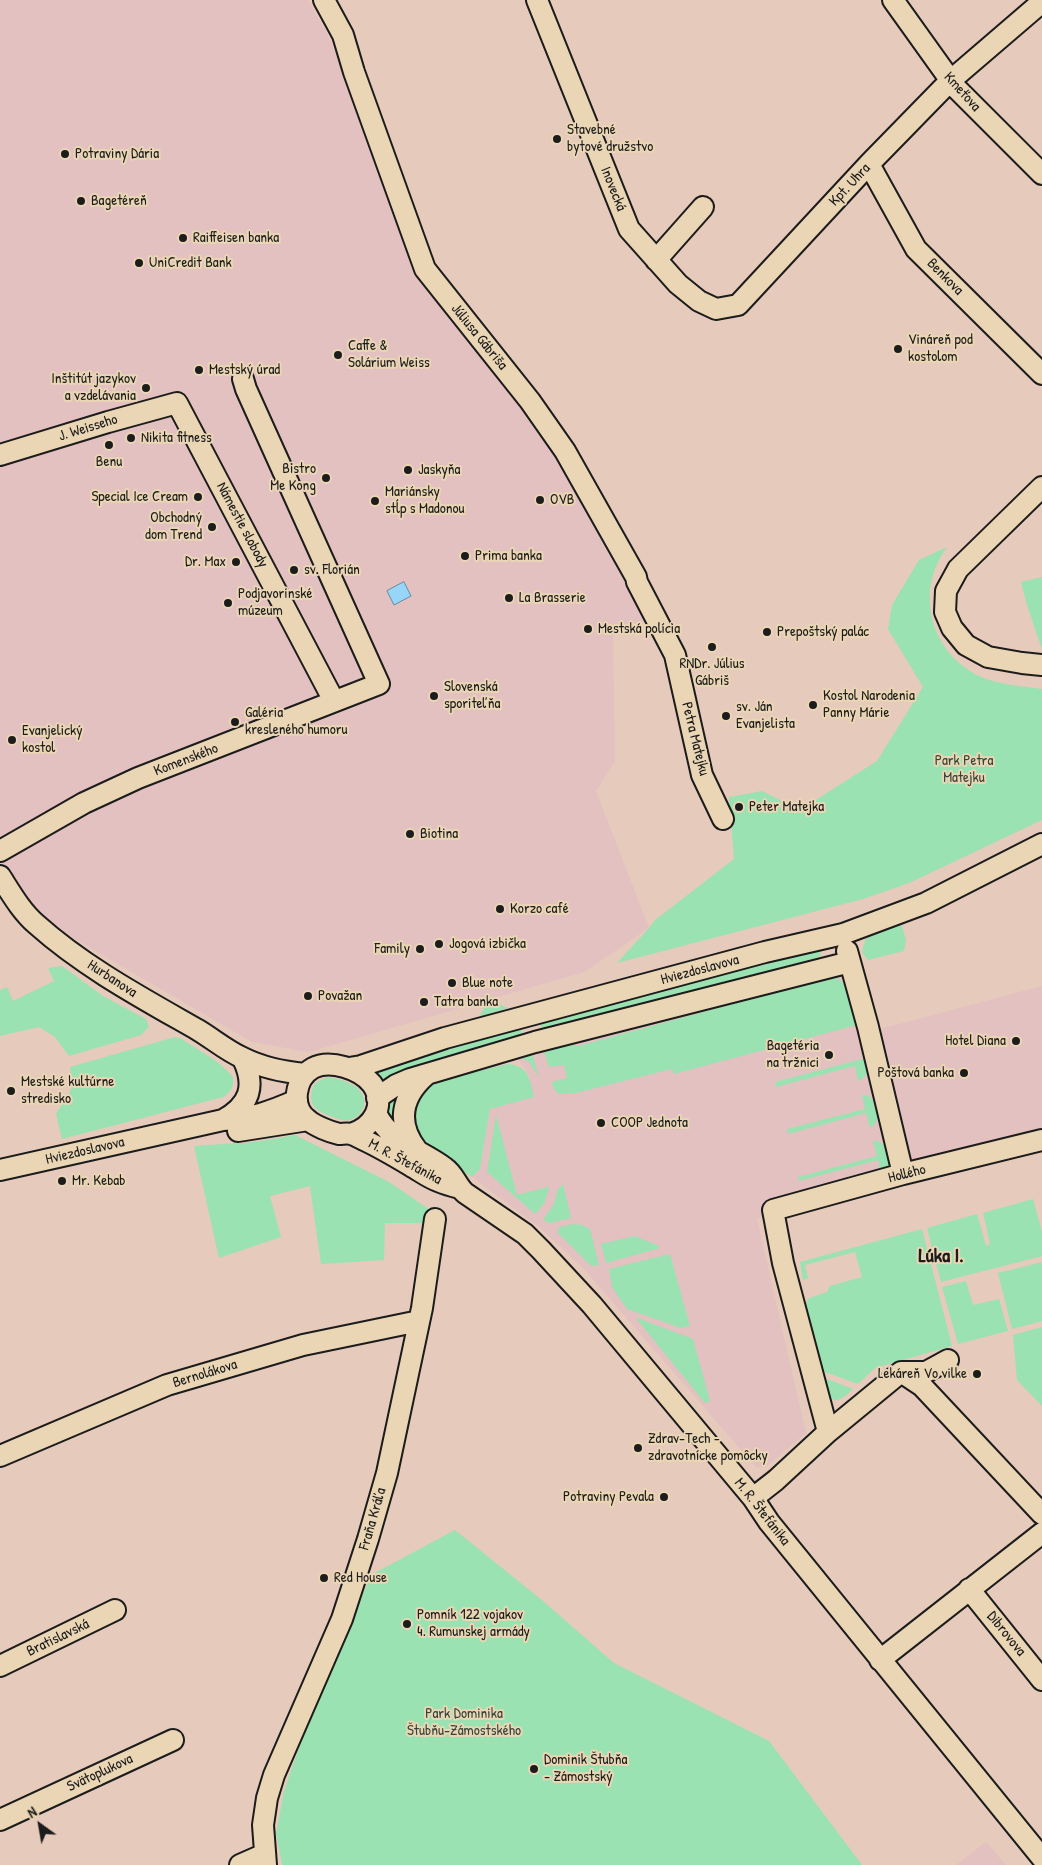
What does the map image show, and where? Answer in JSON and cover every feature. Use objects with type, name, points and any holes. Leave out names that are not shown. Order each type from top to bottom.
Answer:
[{"type":"street","name":"Júliusa Gábriša","points":[[324,0],[343,35],[354,72],[425,270],[530,401],[565,451],[636,577],[675,655]]},
{"type":"street","name":"Inovecká","points":[[537,0],[629,229],[656,260]]},
{"type":"street","name":"Kmeťova","points":[[893,0],[950,81],[1042,174]]},
{"type":"street","name":"Kpt. Uhra","points":[[656,260],[678,284],[699,301],[716,309],[738,305],[869,164],[950,81],[1042,2]]},
{"type":"street","name":"Benkova","points":[[869,164],[916,249],[1042,374]]},
{"type":"street","points":[[656,260],[703,207]]},
{"type":"street","name":"Komenského","points":[[0,851],[84,803],[138,778],[379,684],[243,379]]},
{"type":"street","name":"J. Weisseho","points":[[0,455],[177,403]]},
{"type":"street","name":"Námestie slobody","points":[[177,403],[334,701]]},
{"type":"street","points":[[1032,664],[988,657],[966,645],[952,628],[945,612],[946,591],[958,569],[1042,487]]},
{"type":"street","name":"Petra Matejku","points":[[675,655],[702,775],[723,819]]},
{"type":"street","name":"Hviezdoslavova","points":[[349,1068],[361,1066],[445,1038],[765,952],[836,936],[926,903],[1042,844]]},
{"type":"street","name":"Hurbanova","points":[[0,876],[21,909],[35,924],[64,947],[126,989],[201,1032],[246,1065],[278,1071],[300,1088]]},
{"type":"street","points":[[836,936],[850,962],[903,1174]]},
{"type":"street","name":"Hviezdoslavova","points":[[377,1106],[396,1085],[428,1074],[535,1042],[850,962]]},
{"type":"street","points":[[223,1120],[234,1114],[243,1105],[248,1094],[250,1083],[246,1065]]},
{"type":"street","points":[[323,1065],[335,1065],[349,1068],[365,1077],[371,1083],[377,1106],[367,1127],[351,1134],[340,1134],[308,1120],[302,1114],[300,1088],[313,1068],[323,1065]]},
{"type":"street","name":"M. R. Štefánika","points":[[417,1150],[406,1132],[404,1110],[411,1090],[428,1074]]},
{"type":"street","name":"Hviezdoslavova","points":[[0,1170],[223,1120],[248,1118],[275,1110],[300,1088]]},
{"type":"street","name":"M. R. Štefánika","points":[[377,1106],[385,1129],[406,1146],[417,1150],[448,1170],[460,1188]]},
{"type":"street","name":"Hviezdoslavova","points":[[169,1132],[198,1134],[253,1130],[308,1120]]},
{"type":"street","name":"M. R. Štefánika","points":[[351,1134],[384,1149],[437,1181],[460,1188],[525,1234],[541,1250],[592,1305],[753,1498],[880,1660],[1042,1858]]},
{"type":"street","name":"Hollého","points":[[828,1432],[783,1263],[773,1210],[903,1174],[1042,1140]]},
{"type":"street","name":"Fraňa Kráľa","points":[[266,1860],[263,1825],[272,1782],[283,1751],[342,1619],[387,1473],[419,1321],[435,1220]]},
{"type":"street","name":"Bernolákova","points":[[0,1456],[168,1385],[303,1345],[419,1321]]},
{"type":"street","points":[[753,1498],[776,1480],[828,1432],[902,1372],[926,1372],[948,1360]]},
{"type":"street","points":[[902,1372],[922,1386],[1042,1514]]},
{"type":"street","points":[[880,1660],[1042,1533]]},
{"type":"street","name":"Dibrovova","points":[[970,1589],[1042,1680]]},
{"type":"street","name":"Bratislavská","points":[[0,1666],[115,1610]]},
{"type":"street","name":"Svätoplukova","points":[[0,1820],[173,1740]]},
{"type":"street","points":[[240,1865],[266,1860]]},
{"type":"shaded area","points":[[0,0],[308,0],[331,41],[374,147],[426,256],[658,613],[613,632],[615,761],[596,791],[649,928],[584,972],[309,1052],[252,1042],[25,910],[0,873]]},
{"type":"shaded area","points":[[845,976],[862,1034],[1042,986],[1042,1146],[757,1219],[806,1433],[766,1467],[757,1468],[582,1267],[539,1227],[472,1177],[480,1169],[490,1109],[530,1078],[516,1054]]},
{"type":"shaded area","points":[[986,1842],[1006,1865],[956,1865]]},
{"type":"green space","name":"Park Petra Matejku","points":[[947,547],[937,565],[931,583],[930,602],[933,620],[939,637],[950,653],[964,666],[981,677],[1003,684],[1042,689],[1042,820],[909,883],[863,899],[617,963],[655,920],[734,859],[729,797],[762,791],[800,810],[877,761],[923,687],[888,629],[892,605],[919,560]]},
{"type":"green space","points":[[1042,577],[1042,649],[1021,582]]},
{"type":"green space","points":[[901,923],[906,940],[904,951],[868,960],[862,952],[865,940],[879,930]]},
{"type":"green space","points":[[817,946],[821,951],[820,956],[781,975],[543,1034],[540,1021]]},
{"type":"green space","points":[[62,966],[103,996],[146,1019],[149,1027],[141,1035],[69,1056],[55,1037],[39,1027],[0,1036],[0,990],[7,987],[13,1001],[54,981],[48,968]]},
{"type":"green space","points":[[832,977],[839,979],[848,989],[857,1025],[674,1074],[672,1069],[572,1094],[559,1094],[554,1089],[552,1082],[567,1078],[564,1065],[549,1067],[543,1048],[564,1044],[578,1046]]},
{"type":"green space","points":[[491,996],[501,1005],[508,1008],[479,1017]]},
{"type":"green space","points":[[520,1026],[524,1040],[383,1085],[370,1070]]},
{"type":"green space","points":[[175,1037],[180,1038],[208,1056],[233,1077],[232,1086],[228,1093],[223,1097],[62,1139],[56,1114],[72,1088],[70,1067]]},
{"type":"green space","points":[[532,1053],[539,1077],[529,1062],[517,1056]]},
{"type":"green space","points":[[866,1058],[868,1071],[858,1081],[855,1066],[776,1087],[775,1082]]},
{"type":"green space","points":[[508,1064],[520,1067],[527,1074],[534,1097],[490,1109],[480,1169],[472,1177],[420,1143],[413,1133],[413,1099],[424,1087],[443,1075],[477,1071]]},
{"type":"green space","points":[[327,1077],[346,1082],[358,1088],[362,1093],[364,1105],[356,1117],[341,1120],[321,1112],[314,1106],[311,1096],[315,1083]]},
{"type":"green space","points":[[400,1090],[397,1130],[385,1109],[387,1102]]},
{"type":"green space","points":[[862,1095],[873,1099],[879,1108],[878,1119],[870,1128],[866,1113],[788,1134],[787,1129],[865,1109]]},
{"type":"green space","points":[[496,1115],[517,1195],[549,1188],[544,1204],[535,1214],[487,1172]]},
{"type":"green space","points":[[295,1135],[389,1182],[430,1210],[422,1223],[385,1223],[384,1260],[321,1264],[310,1186],[270,1196],[281,1237],[219,1258],[194,1146],[254,1142]]},
{"type":"green space","points":[[873,1141],[878,1141],[887,1147],[890,1155],[890,1165],[881,1174],[878,1160],[799,1181],[798,1177],[877,1156]]},
{"type":"green space","points":[[563,1184],[571,1218],[550,1223],[543,1220],[554,1204],[558,1189]]},
{"type":"green space","points":[[1033,1199],[1042,1232],[1042,1256],[941,1282],[927,1228],[977,1214],[986,1246],[990,1244],[983,1213]]},
{"type":"green space","points":[[574,1224],[590,1229],[599,1265],[590,1265],[558,1233],[559,1227]]},
{"type":"green space","points":[[922,1229],[952,1346],[875,1368],[858,1384],[822,1371],[804,1306],[809,1298],[827,1292],[830,1286],[862,1277],[855,1252],[805,1265],[808,1278],[803,1280],[800,1262]]},
{"type":"green space","points":[[635,1236],[660,1248],[606,1263],[601,1244]]},
{"type":"green space","points":[[670,1254],[690,1326],[681,1328],[627,1309],[612,1287],[609,1269]]},
{"type":"green space","points":[[1042,1262],[1042,1321],[1012,1329],[998,1273]]},
{"type":"green space","points":[[966,1281],[973,1305],[999,1299],[1008,1331],[958,1344],[942,1287]]},
{"type":"green space","points":[[635,1317],[693,1339],[710,1401],[705,1403]]},
{"type":"green space","points":[[1042,1327],[1042,1406],[1017,1380],[1013,1335]]},
{"type":"green space","points":[[824,1378],[853,1389],[841,1399],[833,1400],[828,1393]]},
{"type":"green space","name":"Park Dominika Štubňu-Zámostského","points":[[455,1530],[543,1601],[614,1663],[769,1741],[862,1865],[282,1865],[276,1834],[284,1791],[305,1730],[371,1575]]},
{"type":"water","points":[[404,582],[411,596],[394,605],[387,591]]},
{"type":"place","name":"Stavebné bytové družstvo","points":[[557,139]]},
{"type":"place","name":"Potraviny Dária","points":[[65,154]]},
{"type":"place","name":"Bagetéreň","points":[[81,201]]},
{"type":"place","name":"Raiffeisen banka","points":[[183,238]]},
{"type":"place","name":"UniCredit Bank","points":[[139,263]]},
{"type":"place","name":"Vináreň pod kostolom","points":[[898,349]]},
{"type":"place","name":"Caffe & Solárium Weiss","points":[[338,355]]},
{"type":"place","name":"Mestský úrad","points":[[199,370]]},
{"type":"place","name":"Inštitút jazykov a vzdelávania","points":[[146,388]]},
{"type":"place","name":"Nikita fitness","points":[[131,438]]},
{"type":"place","name":"Benu","points":[[109,445]]},
{"type":"place","name":"Jaskyňa","points":[[408,470]]},
{"type":"place","name":"Bistro Me Kong","points":[[326,478]]},
{"type":"place","name":"Special Ice Cream","points":[[198,497]]},
{"type":"place","name":"OVB","points":[[540,500]]},
{"type":"place","name":"Mariánsky stĺp s Madonou","points":[[375,501]]},
{"type":"place","name":"Obchodný dom Trend","points":[[212,527]]},
{"type":"place","name":"Prima banka","points":[[465,556]]},
{"type":"place","name":"Dr. Max","points":[[236,562]]},
{"type":"place","name":"sv. Florián","points":[[294,570]]},
{"type":"place","name":"La Brasserie","points":[[509,598]]},
{"type":"place","name":"Podjavorinské múzeum","points":[[228,603]]},
{"type":"place","name":"Mestská polícia","points":[[588,629]]},
{"type":"place","name":"Prepoštský palác","points":[[767,632]]},
{"type":"place","name":"RNDr. Július Gábriš","points":[[712,647]]},
{"type":"place","name":"Slovenská sporiteľňa","points":[[434,696]]},
{"type":"place","name":"Kostol Narodenia Panny Márie","points":[[813,705]]},
{"type":"place","name":"sv. Ján Evanjelista","points":[[726,716]]},
{"type":"place","name":"Galéria kresleného humoru","points":[[235,722]]},
{"type":"place","name":"Evanjelický kostol","points":[[12,740]]},
{"type":"place","name":"Peter Matejka","points":[[739,807]]},
{"type":"place","name":"Biotina","points":[[410,834]]},
{"type":"place","name":"Korzo café","points":[[500,909]]},
{"type":"place","name":"Jogová izbička","points":[[439,944]]},
{"type":"place","name":"Family","points":[[420,949]]},
{"type":"place","name":"Blue note","points":[[452,983]]},
{"type":"place","name":"Považan","points":[[308,996]]},
{"type":"place","name":"Tatra banka","points":[[424,1002]]},
{"type":"place","name":"Hotel Diana","points":[[1016,1041]]},
{"type":"place","name":"Bagetéria na tržnici","points":[[829,1055]]},
{"type":"place","name":"Poštová banka","points":[[964,1073]]},
{"type":"place","name":"Mestské kultúrne stredisko","points":[[11,1091]]},
{"type":"place","name":"COOP Jednota","points":[[601,1123]]},
{"type":"place","name":"Mr. Kebab","points":[[62,1181]]},
{"type":"place","name":"Lekáreň Vo vilke","points":[[977,1374]]},
{"type":"place","name":"Zdrav-Tech - zdravotnícke pomôcky","points":[[638,1448]]},
{"type":"place","name":"Potraviny Pevala","points":[[664,1497]]},
{"type":"place","name":"Red House","points":[[324,1578]]},
{"type":"place","name":"Pomník 122 vojakov 4. Rumunskej armády","points":[[407,1624]]},
{"type":"place","name":"Dominik Štubňa - Zámostský","points":[[534,1769]]},
{"type":"district","name":"Lúka I.","points":[[941,1257]]}]
